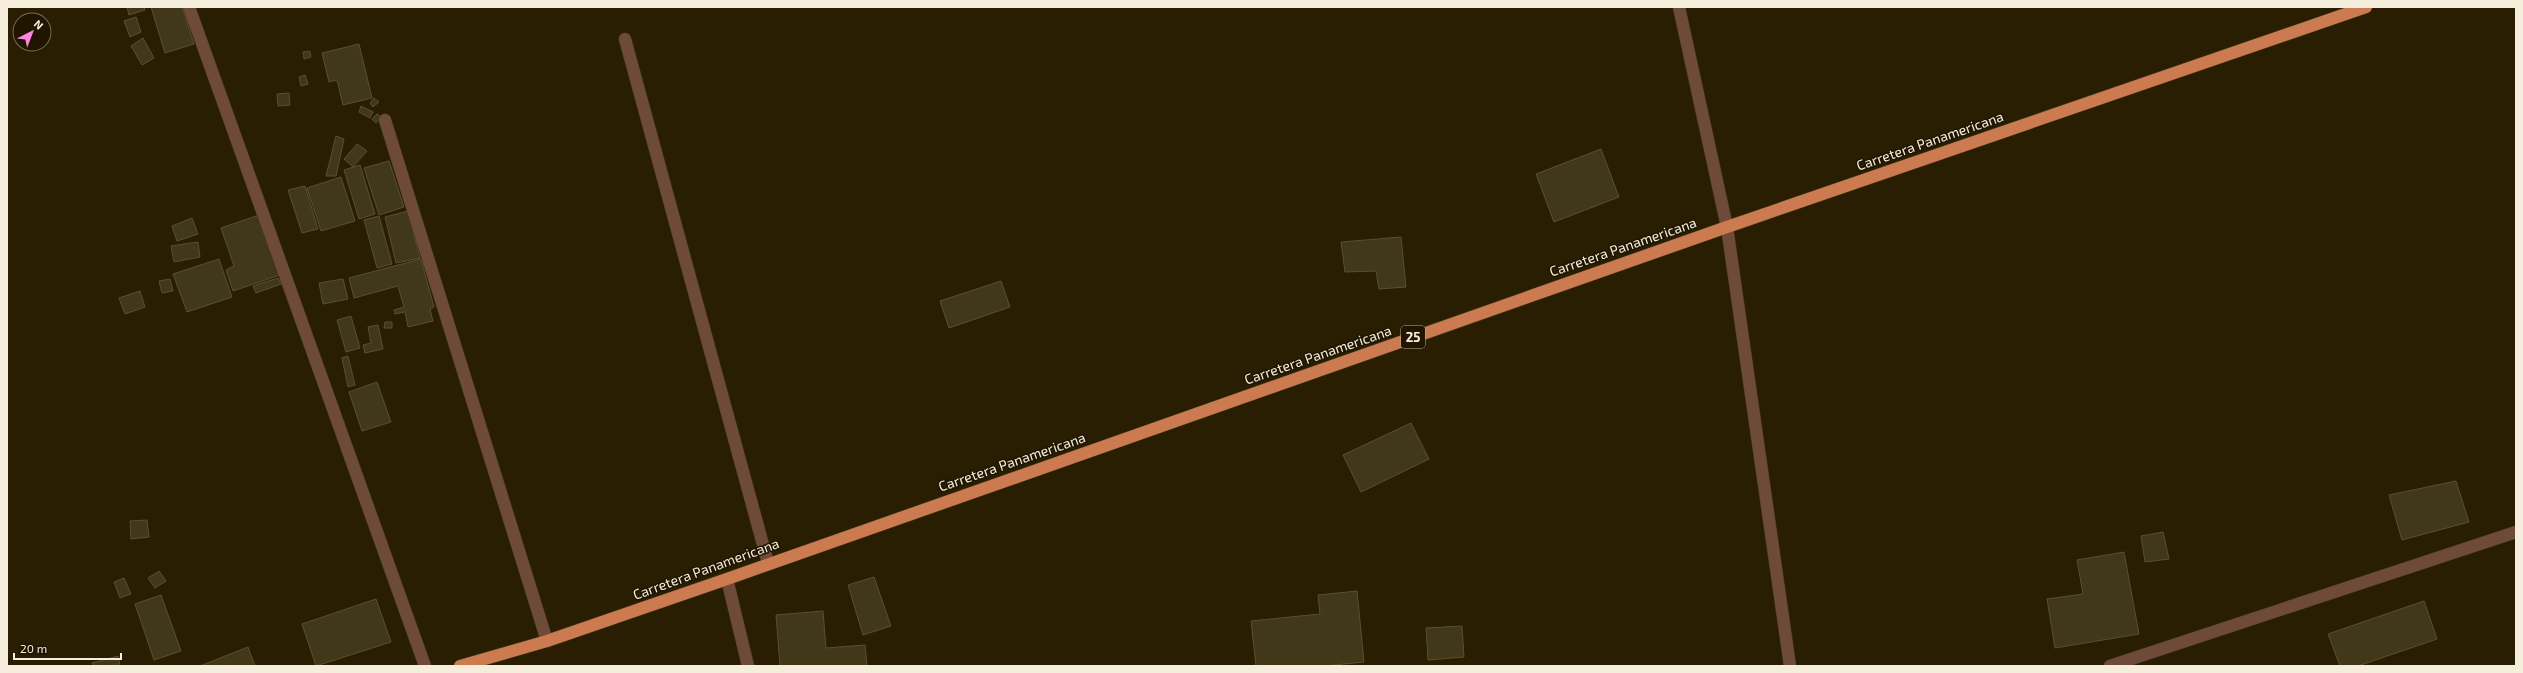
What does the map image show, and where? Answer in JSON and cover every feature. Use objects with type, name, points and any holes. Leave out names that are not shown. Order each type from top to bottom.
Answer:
[{"type":"highway","name":"Carretera Panamericana","points":[[460,666],[547,641],[727,579],[768,563],[1727,227],[2366,7]]},
{"type":"street","points":[[188,7],[425,666]]},
{"type":"street","points":[[1679,7],[1727,227],[1790,666]]},
{"type":"street","points":[[625,39],[768,563]]},
{"type":"street","points":[[385,120],[547,641]]},
{"type":"street","points":[[2110,666],[2516,532]]},
{"type":"street","points":[[727,579],[748,666]]},
{"type":"building","points":[[127,7],[144,7],[145,10],[129,15]]},
{"type":"building","points":[[151,7],[182,7],[194,44],[165,53]]},
{"type":"building","points":[[136,17],[141,32],[130,37],[124,21]]},
{"type":"building","points":[[143,38],[154,58],[142,65],[131,46]]},
{"type":"building","points":[[359,44],[372,98],[343,105],[337,80],[329,82],[322,53]]},
{"type":"building","points":[[310,51],[311,57],[304,59],[303,52]]},
{"type":"building","points":[[305,75],[308,84],[301,86],[299,77]]},
{"type":"building","points":[[289,93],[290,105],[278,106],[277,94]]},
{"type":"building","points":[[374,98],[379,102],[373,107],[370,103]]},
{"type":"building","points":[[361,106],[373,112],[370,118],[359,112]]},
{"type":"building","points":[[377,114],[381,117],[376,123],[372,119]]},
{"type":"building","points":[[336,136],[344,139],[336,176],[326,176]]},
{"type":"building","points":[[357,144],[367,151],[353,167],[344,159]]},
{"type":"building","points":[[1601,149],[1619,197],[1554,222],[1536,174]]},
{"type":"building","points":[[389,161],[404,207],[379,215],[364,168]]},
{"type":"building","points":[[360,165],[375,214],[359,219],[344,170]]},
{"type":"building","points":[[341,177],[355,221],[321,231],[307,188]]},
{"type":"building","points":[[305,186],[318,229],[302,233],[288,190]]},
{"type":"building","points":[[408,211],[420,258],[396,263],[385,217]]},
{"type":"building","points":[[259,215],[280,275],[233,291],[226,270],[234,266],[221,228]]},
{"type":"building","points":[[379,216],[392,264],[377,268],[364,220]]},
{"type":"building","points":[[192,218],[198,234],[177,241],[172,226]]},
{"type":"building","points":[[1401,237],[1406,287],[1379,289],[1376,271],[1345,272],[1341,242]]},
{"type":"building","points":[[198,242],[200,257],[174,262],[171,246]]},
{"type":"building","points":[[219,259],[232,297],[187,312],[173,274]]},
{"type":"building","points":[[421,259],[434,307],[430,309],[433,321],[408,327],[405,312],[395,314],[394,310],[404,307],[398,286],[354,298],[349,278]]},
{"type":"building","points":[[278,278],[281,284],[256,293],[253,286]]},
{"type":"building","points":[[170,279],[173,291],[162,293],[159,281]]},
{"type":"building","points":[[343,279],[348,299],[323,304],[319,283]]},
{"type":"building","points":[[1001,281],[1010,307],[949,328],[940,301]]},
{"type":"building","points":[[140,291],[145,307],[125,314],[119,298]]},
{"type":"building","points":[[351,316],[360,348],[346,352],[337,320]]},
{"type":"building","points":[[385,322],[392,322],[392,328],[384,328]]},
{"type":"building","points":[[378,325],[383,349],[365,353],[363,345],[371,343],[368,327]]},
{"type":"building","points":[[348,356],[355,385],[348,387],[342,358]]},
{"type":"building","points":[[377,382],[391,422],[362,431],[349,392]]},
{"type":"building","points":[[1411,423],[1429,459],[1361,492],[1343,455]]},
{"type":"building","points":[[2456,481],[2469,522],[2402,540],[2389,495]]},
{"type":"building","points":[[147,520],[149,537],[131,539],[130,521]]},
{"type":"building","points":[[2163,532],[2169,559],[2145,562],[2141,536]]},
{"type":"building","points":[[2124,552],[2139,634],[2055,648],[2047,599],[2083,594],[2077,560]]},
{"type":"building","points":[[159,571],[166,581],[155,588],[148,578]]},
{"type":"building","points":[[874,577],[891,626],[863,635],[848,585]]},
{"type":"building","points":[[124,578],[131,594],[120,598],[114,582]]},
{"type":"building","points":[[1357,591],[1364,662],[1324,666],[1256,666],[1251,621],[1320,614],[1318,595]]},
{"type":"building","points":[[161,595],[181,651],[154,660],[135,604]]},
{"type":"building","points":[[376,599],[391,642],[316,666],[302,624]]},
{"type":"building","points":[[2424,601],[2437,639],[2358,666],[2340,666],[2328,634]]},
{"type":"building","points":[[823,611],[826,648],[865,645],[867,666],[780,666],[776,615]]},
{"type":"building","points":[[1462,626],[1464,657],[1428,660],[1426,628]]},
{"type":"building","points":[[248,647],[255,666],[200,666]]},
{"type":"building","points":[[118,656],[120,666],[93,666],[92,663]]}]
